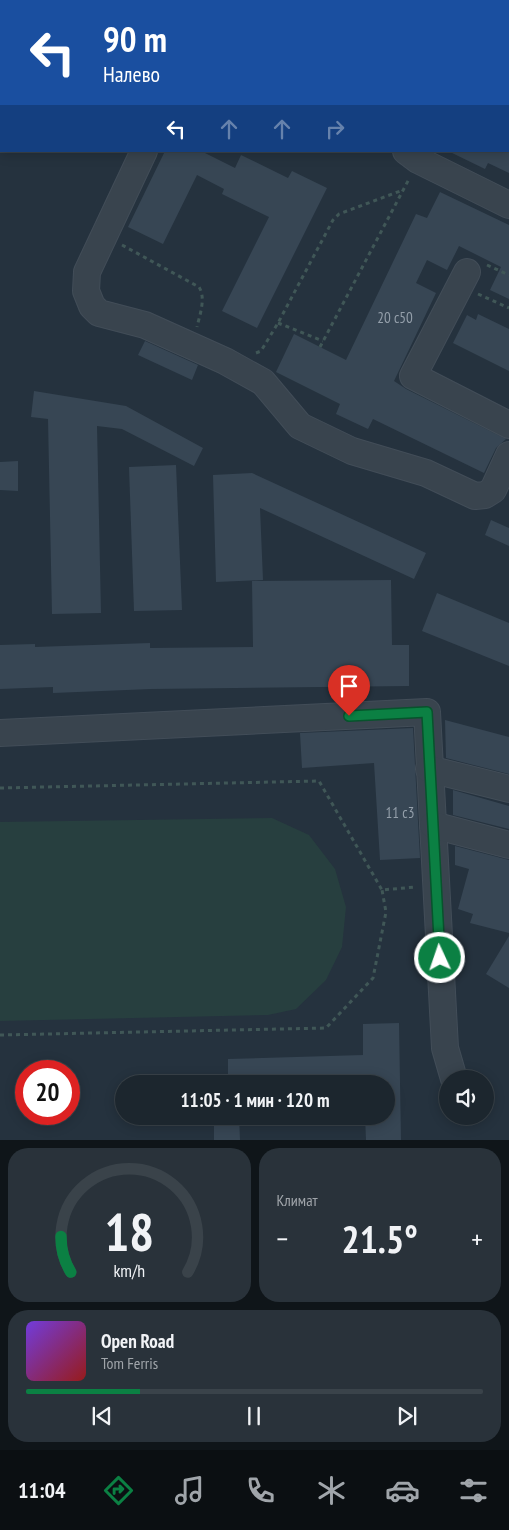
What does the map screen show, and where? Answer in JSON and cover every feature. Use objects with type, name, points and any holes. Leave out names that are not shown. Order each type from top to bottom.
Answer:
[{"type":"lane","points":[[144,152],[87,272],[86,291],[92,306],[99,313],[145,325],[225,361],[262,382],[300,426],[352,450],[426,472],[475,496],[485,495],[493,490],[509,455]]},
{"type":"lane","points":[[412,156],[509,205]]},
{"type":"lane","points":[[463,279],[413,376],[509,425]]},
{"type":"lane","points":[[0,733],[427,712],[445,1048],[451,1070]]},
{"type":"lane","points":[[429,769],[509,789]]},
{"type":"lane","points":[[432,825],[509,845]]},
{"type":"path","points":[[320,347],[403,190],[412,156]]},
{"type":"path","points":[[225,361],[261,351],[333,220],[339,214],[403,190]]},
{"type":"path","points":[[104,235],[199,287],[203,298],[194,347]]},
{"type":"path","points":[[463,279],[509,308]]},
{"type":"path","points":[[278,323],[323,341]]},
{"type":"path","points":[[0,788],[319,781],[382,890],[386,912],[373,978],[326,1028],[0,1035]]},
{"type":"path","points":[[382,890],[436,886]]},
{"type":"green space","points":[[272,818],[309,835],[335,869],[346,907],[342,947],[326,980],[296,1009],[268,1015],[0,1021],[0,822]]},
{"type":"building","points":[[165,152],[203,152],[235,168],[241,155],[288,178],[292,171],[327,188],[257,328],[222,311],[269,217],[222,194],[224,189],[197,175],[163,244],[128,227]]},
{"type":"building","points":[[450,152],[509,152],[509,173],[488,163],[485,169]]},
{"type":"building","points":[[440,192],[509,225],[509,299],[490,290],[501,267],[459,246],[447,270],[427,260],[416,283],[436,293],[394,381],[406,389],[506,439],[496,448],[484,473],[373,419],[368,429],[336,414],[340,404],[276,372],[294,334],[346,360],[416,214],[427,218]]},
{"type":"building","points":[[478,314],[509,329],[509,371],[453,343],[467,315],[476,320]]},
{"type":"building","points":[[145,341],[198,365],[192,380],[138,355]]},
{"type":"building","points":[[34,391],[126,406],[203,448],[194,466],[122,429],[97,426],[101,613],[52,614],[48,419],[31,417]]},
{"type":"building","points":[[18,461],[18,491],[0,490],[0,462]]},
{"type":"building","points":[[176,465],[182,610],[134,611],[129,467]]},
{"type":"building","points":[[252,473],[426,553],[414,579],[260,508],[263,580],[216,582],[213,475]]},
{"type":"building","points":[[491,520],[509,528],[509,546],[485,535]]},
{"type":"building","points":[[391,580],[392,645],[409,645],[409,686],[151,689],[53,693],[53,687],[0,689],[0,645],[35,644],[35,647],[150,643],[150,648],[253,647],[252,581]]},
{"type":"building","points":[[437,593],[509,623],[509,666],[422,631]]},
{"type":"building","points":[[445,720],[509,737],[509,774],[446,758]]},
{"type":"building","points":[[413,728],[420,858],[380,860],[374,763],[302,768],[300,733]]},
{"type":"building","points":[[453,790],[509,806],[509,829],[453,815]]},
{"type":"building","points":[[455,846],[509,860],[509,933],[470,923],[473,914],[458,909],[469,869],[455,865]]},
{"type":"building","points":[[509,936],[509,988],[486,974]]},
{"type":"building","points":[[399,1023],[401,1140],[366,1140],[365,1125],[395,1125],[395,1075],[228,1075],[228,1059],[363,1055],[363,1024]]},
{"type":"building","points":[[214,1125],[239,1125],[240,1140],[214,1140]]},
{"type":"route","points":[[349,716],[427,712],[440,958]]}]
